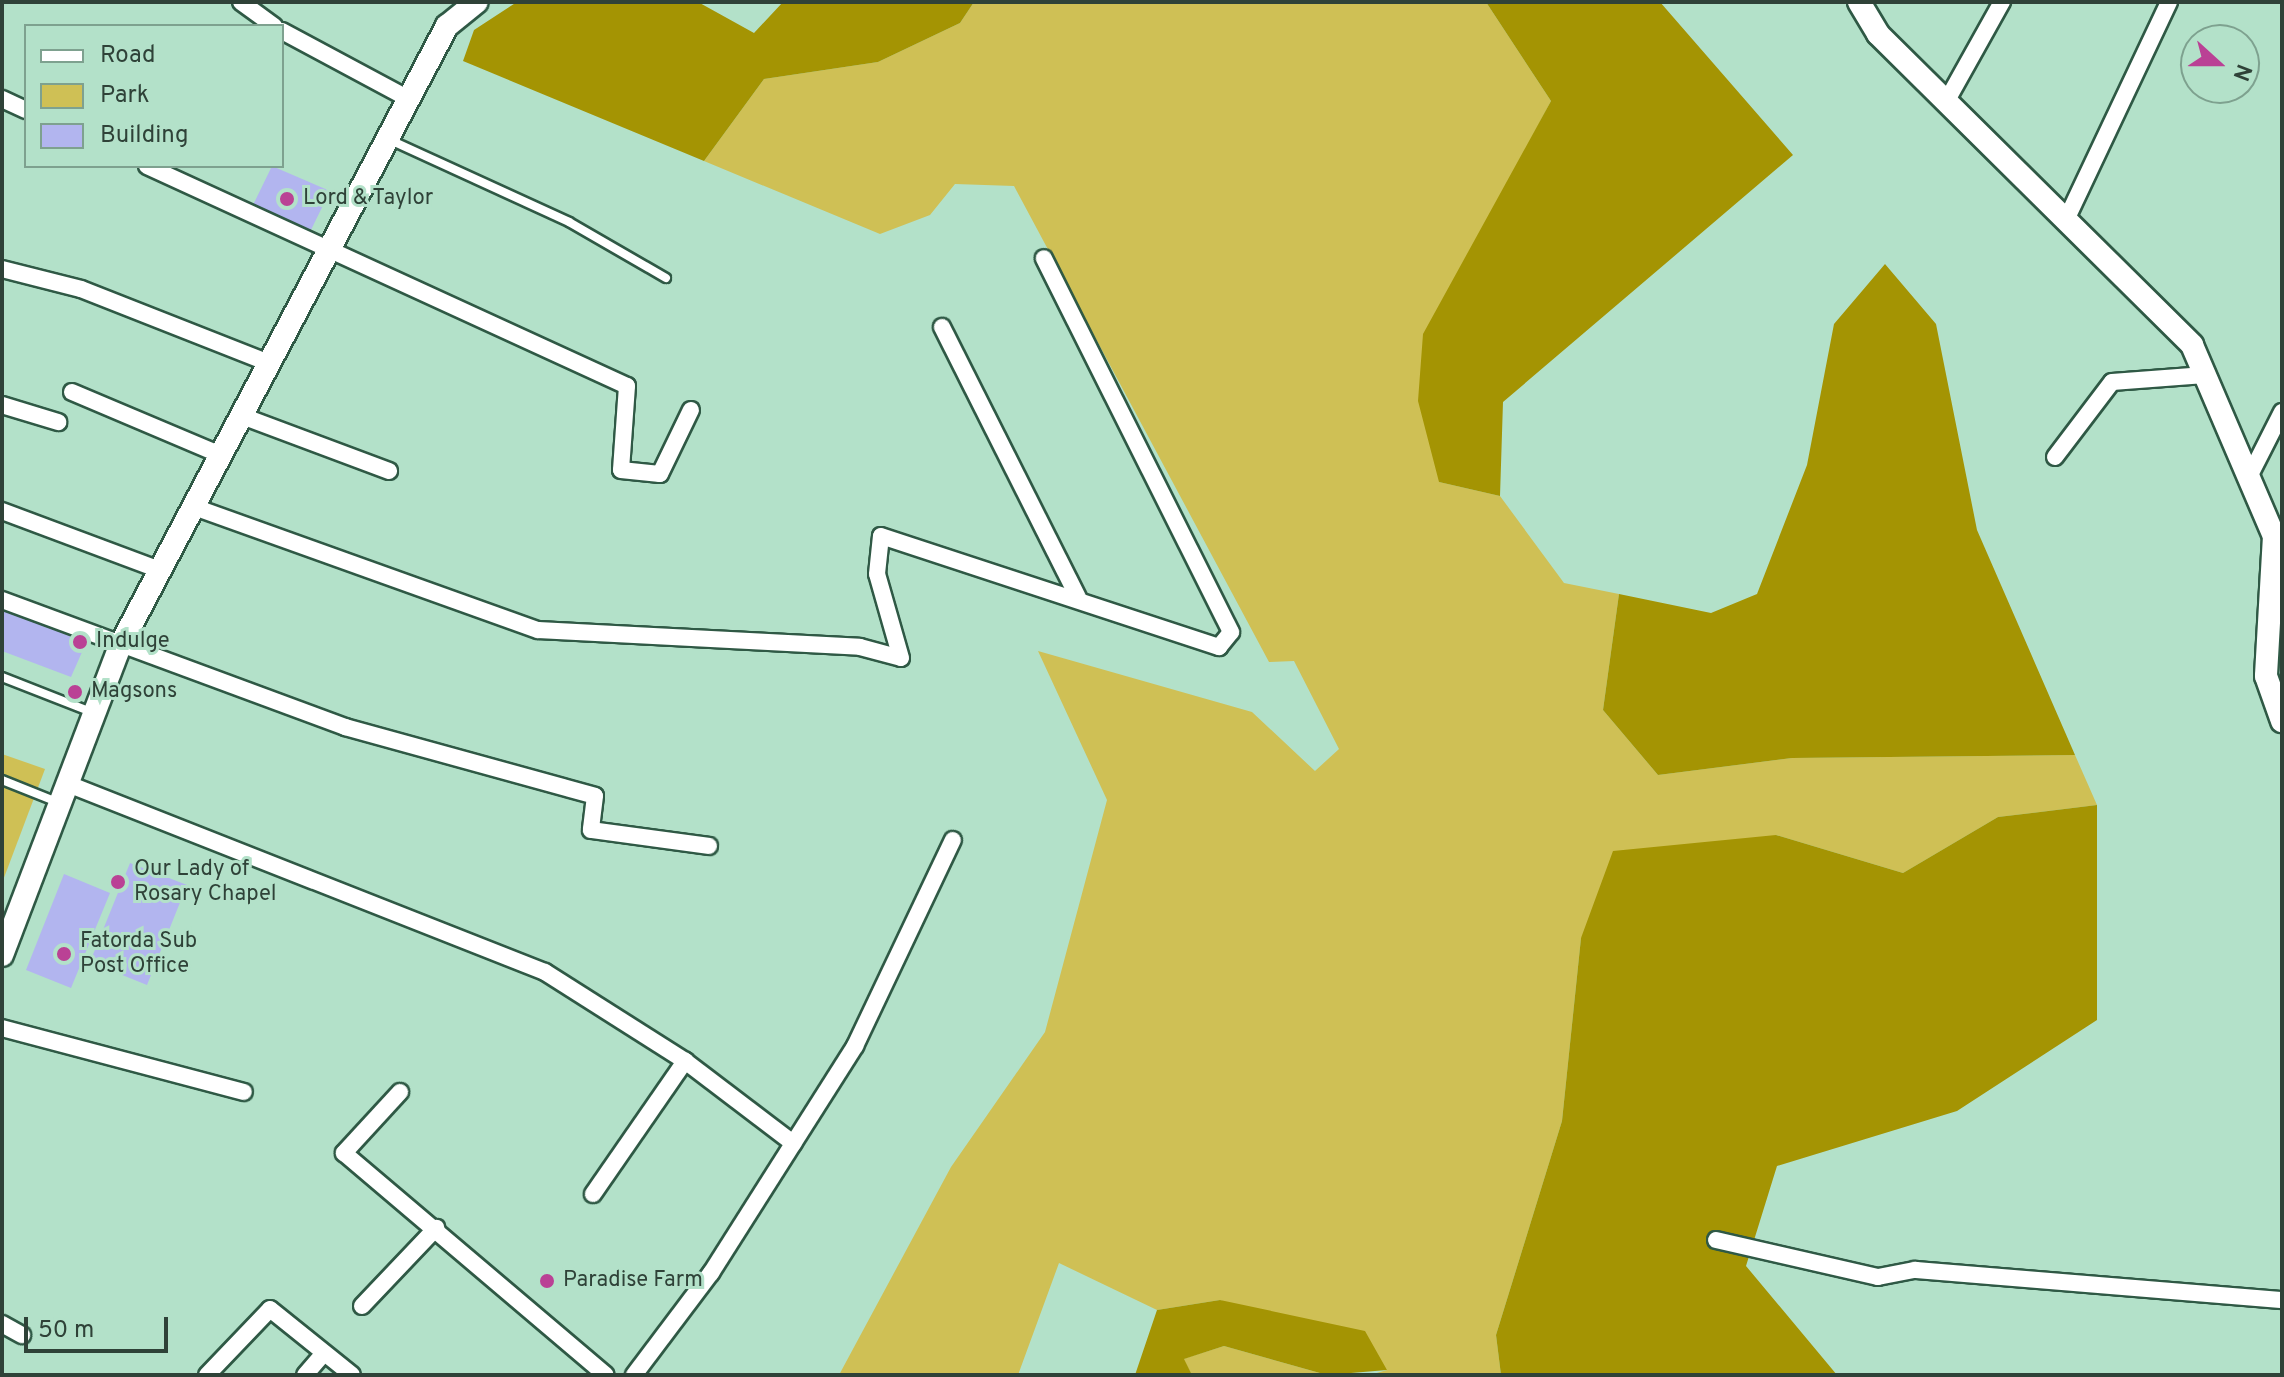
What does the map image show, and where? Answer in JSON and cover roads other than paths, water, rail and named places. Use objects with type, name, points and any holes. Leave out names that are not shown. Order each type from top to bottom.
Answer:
[{"type":"street","points":[[241,2],[271,24]]},
{"type":"street","points":[[2,955],[121,644],[447,26],[477,2]]},
{"type":"street","points":[[1859,2],[1878,34],[2192,345],[2278,537],[2266,676],[2282,721]]},
{"type":"street","points":[[1946,102],[2002,2]]},
{"type":"street","points":[[2066,220],[2169,2]]},
{"type":"street","points":[[284,32],[409,99]]},
{"type":"street","points":[[2,99],[24,109]]},
{"type":"street","points":[[151,168],[627,386],[621,470],[660,474],[691,410]]},
{"type":"street","points":[[194,507],[538,630],[860,647],[901,658],[877,574],[881,536],[1078,597],[1219,647],[1231,632],[1044,258]]},
{"type":"street","points":[[2,269],[81,289],[269,363]]},
{"type":"street","points":[[942,327],[1078,597]]},
{"type":"street","points":[[2055,457],[2112,382],[2205,375]]},
{"type":"street","points":[[72,392],[221,455]]},
{"type":"street","points":[[2,405],[58,422]]},
{"type":"street","points":[[2249,477],[2282,412]]},
{"type":"street","points":[[242,416],[389,471]]},
{"type":"street","points":[[2,511],[160,570]]},
{"type":"street","points":[[2,600],[345,727],[595,796],[591,830],[709,846]]},
{"type":"street","points":[[64,793],[545,972],[685,1061],[793,1143]]},
{"type":"street","points":[[634,1375],[711,1273],[855,1046],[953,840]]},
{"type":"street","points":[[2,1028],[244,1092]]},
{"type":"street","points":[[593,1194],[685,1061]]},
{"type":"street","points":[[400,1092],[344,1153],[606,1375]]},
{"type":"street","points":[[362,1306],[436,1228]]},
{"type":"street","points":[[1716,1240],[1878,1277],[1915,1270],[2282,1300]]},
{"type":"street","points":[[207,1375],[270,1309],[352,1375]]},
{"type":"street","points":[[2,1324],[22,1335]]},
{"type":"street","points":[[305,1375],[324,1353]]},
{"type":"lane","points":[[388,139],[569,222],[666,278]]},
{"type":"lane","points":[[2,677],[95,714]]},
{"type":"lane","points":[[2,780],[64,793]]},
{"type":"place","name":"Lord & Taylor","points":[[287,199]]},
{"type":"place","name":"Indulge","points":[[80,642]]},
{"type":"place","name":"Magsons","points":[[75,692]]},
{"type":"place","name":"Our Lady of Rosary Chapel","points":[[118,882]]},
{"type":"place","name":"Fatorda Sub Post Office","points":[[64,954]]},
{"type":"place","name":"Paradise Farm","points":[[547,1281]]}]
